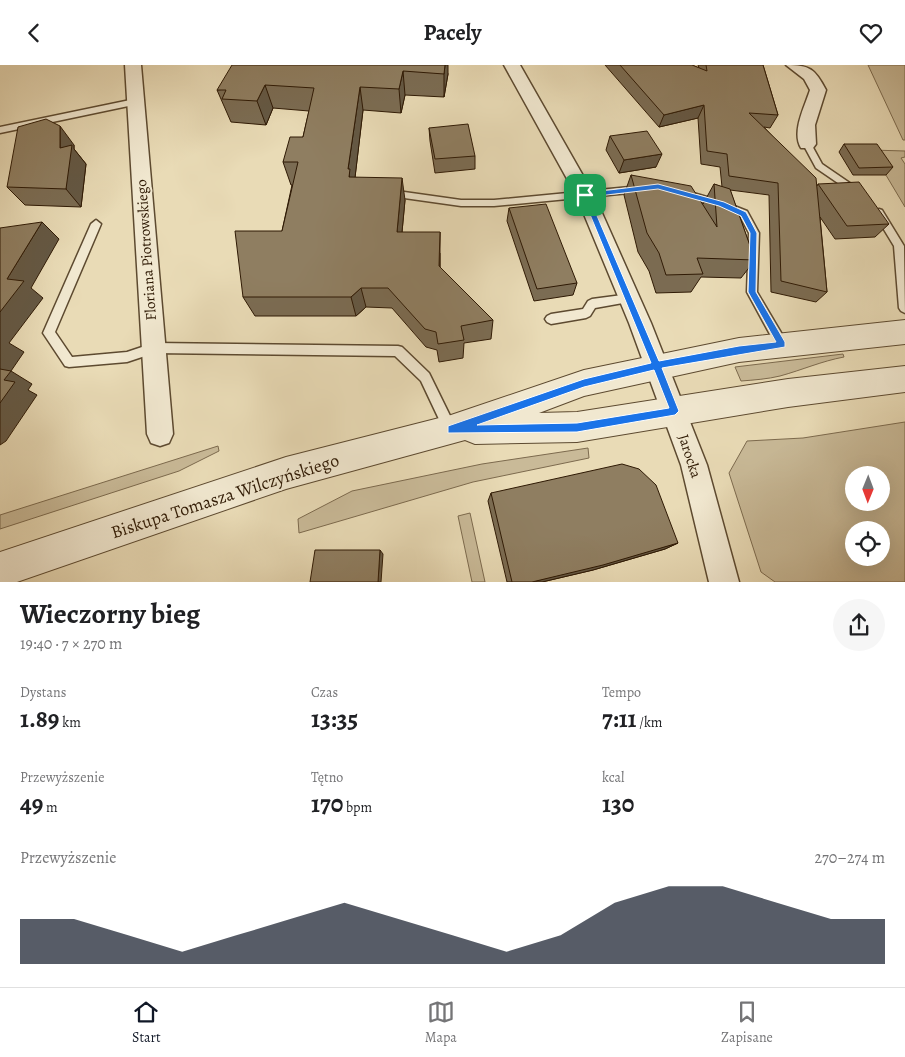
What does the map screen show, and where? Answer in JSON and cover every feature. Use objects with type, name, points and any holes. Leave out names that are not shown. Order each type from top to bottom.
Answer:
[{"type":"street","name":"Floriana Piotrowskiego","points":[[133,65],[160,434]]},
{"type":"street","name":"Jarocka","points":[[512,65],[585,195],[657,365],[694,465],[718,581]]},
{"type":"street","points":[[794,65],[811,76],[818,91],[807,125],[807,144]]},
{"type":"street","name":"Biskupa Tomasza Wilczyńskiego","points":[[0,570],[286,473],[451,429],[584,383],[657,365],[732,351],[905,332]]},
{"type":"street","name":"Biskupa Tomasza Wilczyńskiego","points":[[451,429],[577,427],[788,393],[905,379]]},
{"type":"lane","points":[[1,132],[136,102]]},
{"type":"lane","points":[[807,144],[819,166],[870,202],[883,219],[899,246],[905,308]]},
{"type":"lane","points":[[387,193],[460,203],[585,195],[648,188]]},
{"type":"lane","points":[[676,191],[721,204],[744,214],[754,233],[752,292],[782,345]]},
{"type":"lane","points":[[96,224],[49,333],[69,362],[127,357],[154,348],[398,351],[425,377],[451,429]]},
{"type":"lane","points":[[551,319],[586,313],[592,304],[630,299]]},
{"type":"shaded area","points":[[868,65],[905,65],[905,140],[903,140]]},
{"type":"shaded area","points":[[871,150],[905,151],[905,157],[901,158],[905,164],[905,207]]},
{"type":"shaded area","points":[[843,354],[844,357],[780,376],[761,379],[741,381],[735,367]]},
{"type":"shaded area","points":[[905,422],[905,582],[775,582],[761,572],[729,473],[747,441],[803,438]]},
{"type":"shaded area","points":[[218,446],[219,451],[179,471],[0,529],[0,515]]},
{"type":"shaded area","points":[[588,448],[589,458],[473,482],[299,533],[298,519],[352,491],[482,464]]},
{"type":"shaded area","points":[[470,513],[485,582],[472,582],[458,516]]},
{"type":"building","points":[[232,65],[445,65],[444,74],[403,71],[399,89],[360,87],[348,169],[350,169],[349,177],[402,178],[397,232],[440,232],[439,266],[493,320],[461,326],[464,340],[438,344],[436,332],[425,329],[388,288],[361,288],[351,297],[243,297],[235,231],[282,231],[298,162],[283,162],[290,137],[303,137],[314,88],[265,85],[257,101],[222,99],[226,90],[217,90]]},
{"type":"building","points":[[620,65],[692,65],[707,71],[706,65],[763,65],[778,115],[749,113],[816,178],[827,292],[781,281],[778,183],[729,176],[727,154],[707,151],[704,105],[664,115]]},
{"type":"building","points":[[46,119],[60,126],[60,148],[72,145],[66,189],[7,187],[18,127]]},
{"type":"building","points":[[468,124],[475,156],[435,159],[429,128]]},
{"type":"building","points":[[647,131],[662,154],[624,160],[610,136]]},
{"type":"building","points":[[844,144],[877,144],[893,167],[859,168]]},
{"type":"building","points":[[631,175],[691,186],[717,227],[714,184],[730,189],[755,260],[697,258],[703,274],[666,275],[659,253],[647,233]]},
{"type":"building","points":[[859,182],[889,224],[847,226],[818,184]]},
{"type":"building","points":[[546,204],[577,283],[537,289],[509,208]]},
{"type":"building","points":[[42,222],[7,279],[24,281],[0,312],[0,228]]},
{"type":"building","points":[[0,369],[11,371],[4,380],[15,382],[0,403]]},
{"type":"building","points":[[622,464],[639,469],[656,485],[678,543],[603,565],[532,582],[512,582],[491,493]]},
{"type":"building","points":[[315,550],[380,550],[378,582],[310,582]]},
{"type":"route","points":[[585,195],[657,365],[584,383],[451,429],[577,427],[675,411],[657,365],[739,350],[782,345],[752,292],[754,233],[744,214],[721,204],[658,186],[585,195]]}]
